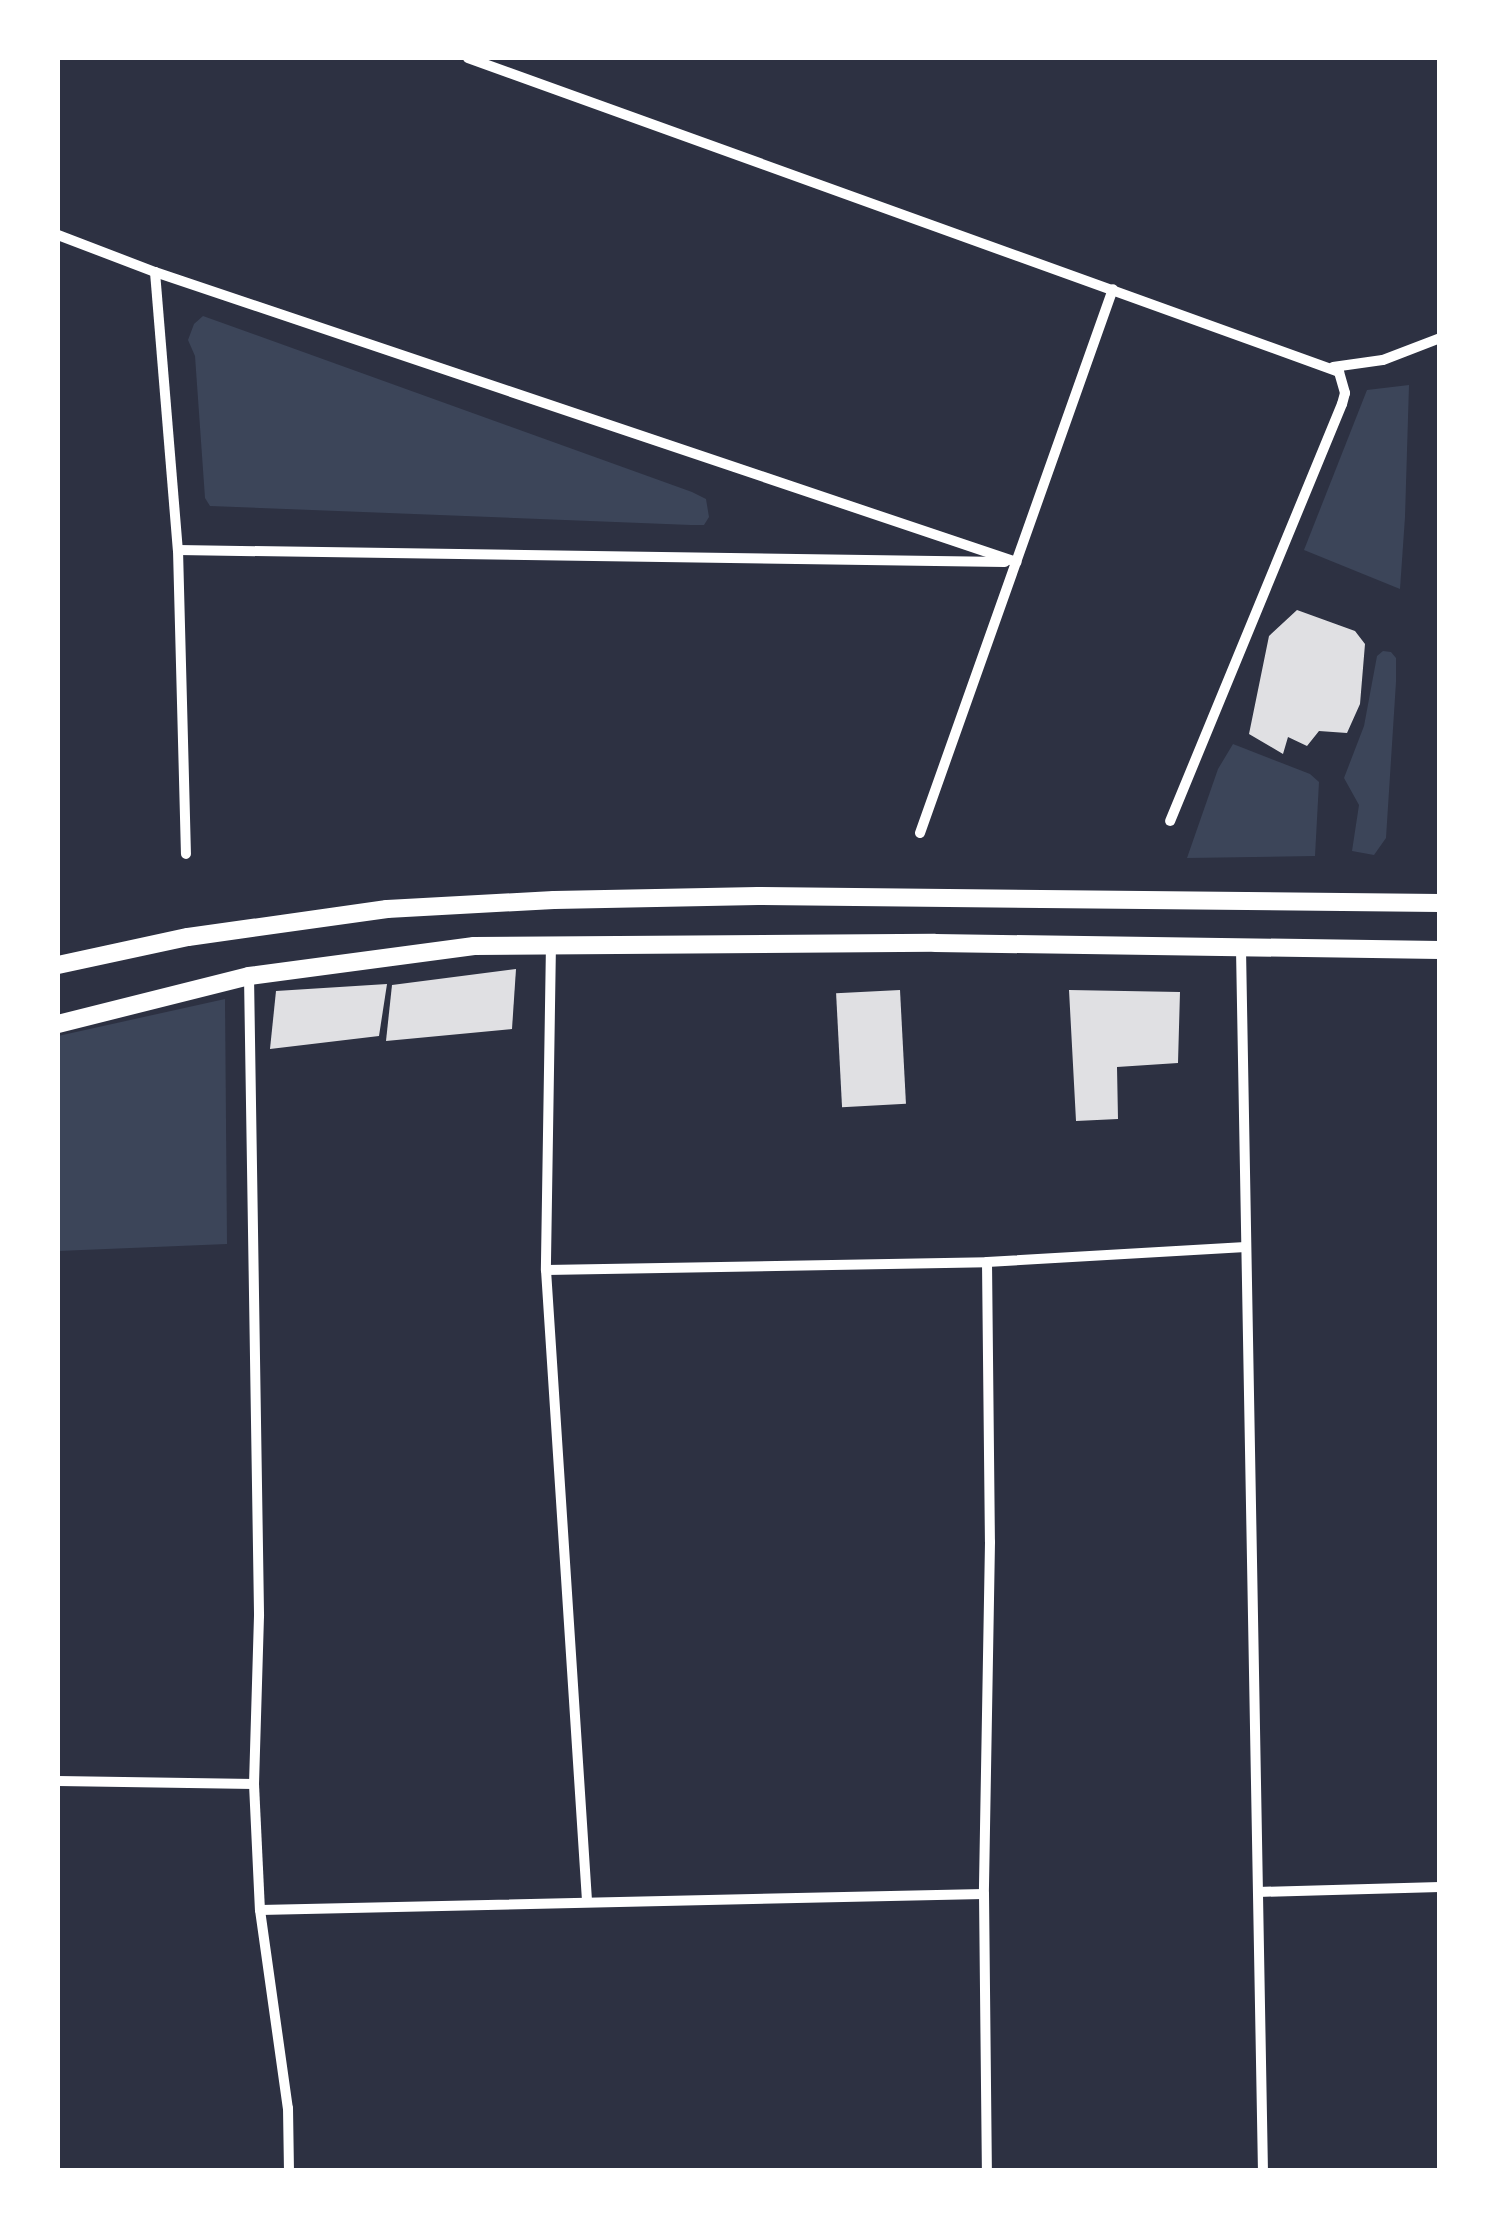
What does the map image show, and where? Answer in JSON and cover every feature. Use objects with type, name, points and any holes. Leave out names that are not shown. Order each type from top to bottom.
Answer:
[{"type":"street","points":[[468,58],[1332,368],[1383,360],[1440,338]]},
{"type":"street","points":[[58,235],[155,272],[1016,562]]},
{"type":"street","points":[[155,272],[178,550],[186,854]]},
{"type":"street","points":[[920,833],[1113,289]]},
{"type":"street","points":[[1170,820],[1342,404],[1343,383],[1332,368]]},
{"type":"street","points":[[178,550],[1016,562]]},
{"type":"street","points":[[58,965],[171,940],[388,908],[536,901],[777,896],[1440,902]]},
{"type":"street","points":[[551,942],[546,1270],[586,1900]]},
{"type":"street","points":[[58,1024],[249,976],[474,946],[551,942],[1440,950]]},
{"type":"street","points":[[1241,949],[1263,2170]]},
{"type":"street","points":[[249,976],[259,1616],[254,1784],[260,1910],[288,2108],[289,2170]]},
{"type":"street","points":[[546,1270],[987,1262],[1246,1247]]},
{"type":"street","points":[[987,1262],[990,1542],[984,1894],[988,2170]]},
{"type":"street","points":[[58,1781],[254,1784]]},
{"type":"street","points":[[1258,1892],[1440,1887]]},
{"type":"street","points":[[260,1910],[984,1894]]},
{"type":"shaded area","points":[[203,316],[692,492],[706,499],[709,517],[704,525],[691,525],[210,506],[205,498],[195,356],[188,340],[194,324]]},
{"type":"shaded area","points":[[1409,385],[1400,589],[1304,550],[1367,390]]},
{"type":"shaded area","points":[[1383,651],[1396,658],[1396,682],[1386,838],[1374,855],[1352,851],[1359,805],[1344,778],[1364,726],[1377,656]]},
{"type":"shaded area","points":[[1233,744],[1310,774],[1319,782],[1315,856],[1187,858],[1218,769]]},
{"type":"shaded area","points":[[225,999],[227,1244],[58,1251],[58,1036]]},
{"type":"building","points":[[1297,610],[1355,631],[1365,644],[1360,704],[1347,733],[1319,731],[1307,746],[1288,737],[1283,754],[1249,734],[1269,636]]},
{"type":"building","points":[[516,969],[512,1029],[386,1041],[392,985]]},
{"type":"building","points":[[387,984],[379,1036],[270,1049],[276,991]]},
{"type":"building","points":[[900,990],[906,1104],[842,1107],[836,993]]},
{"type":"building","points":[[1069,990],[1180,992],[1178,1063],[1117,1067],[1118,1119],[1076,1121]]}]
